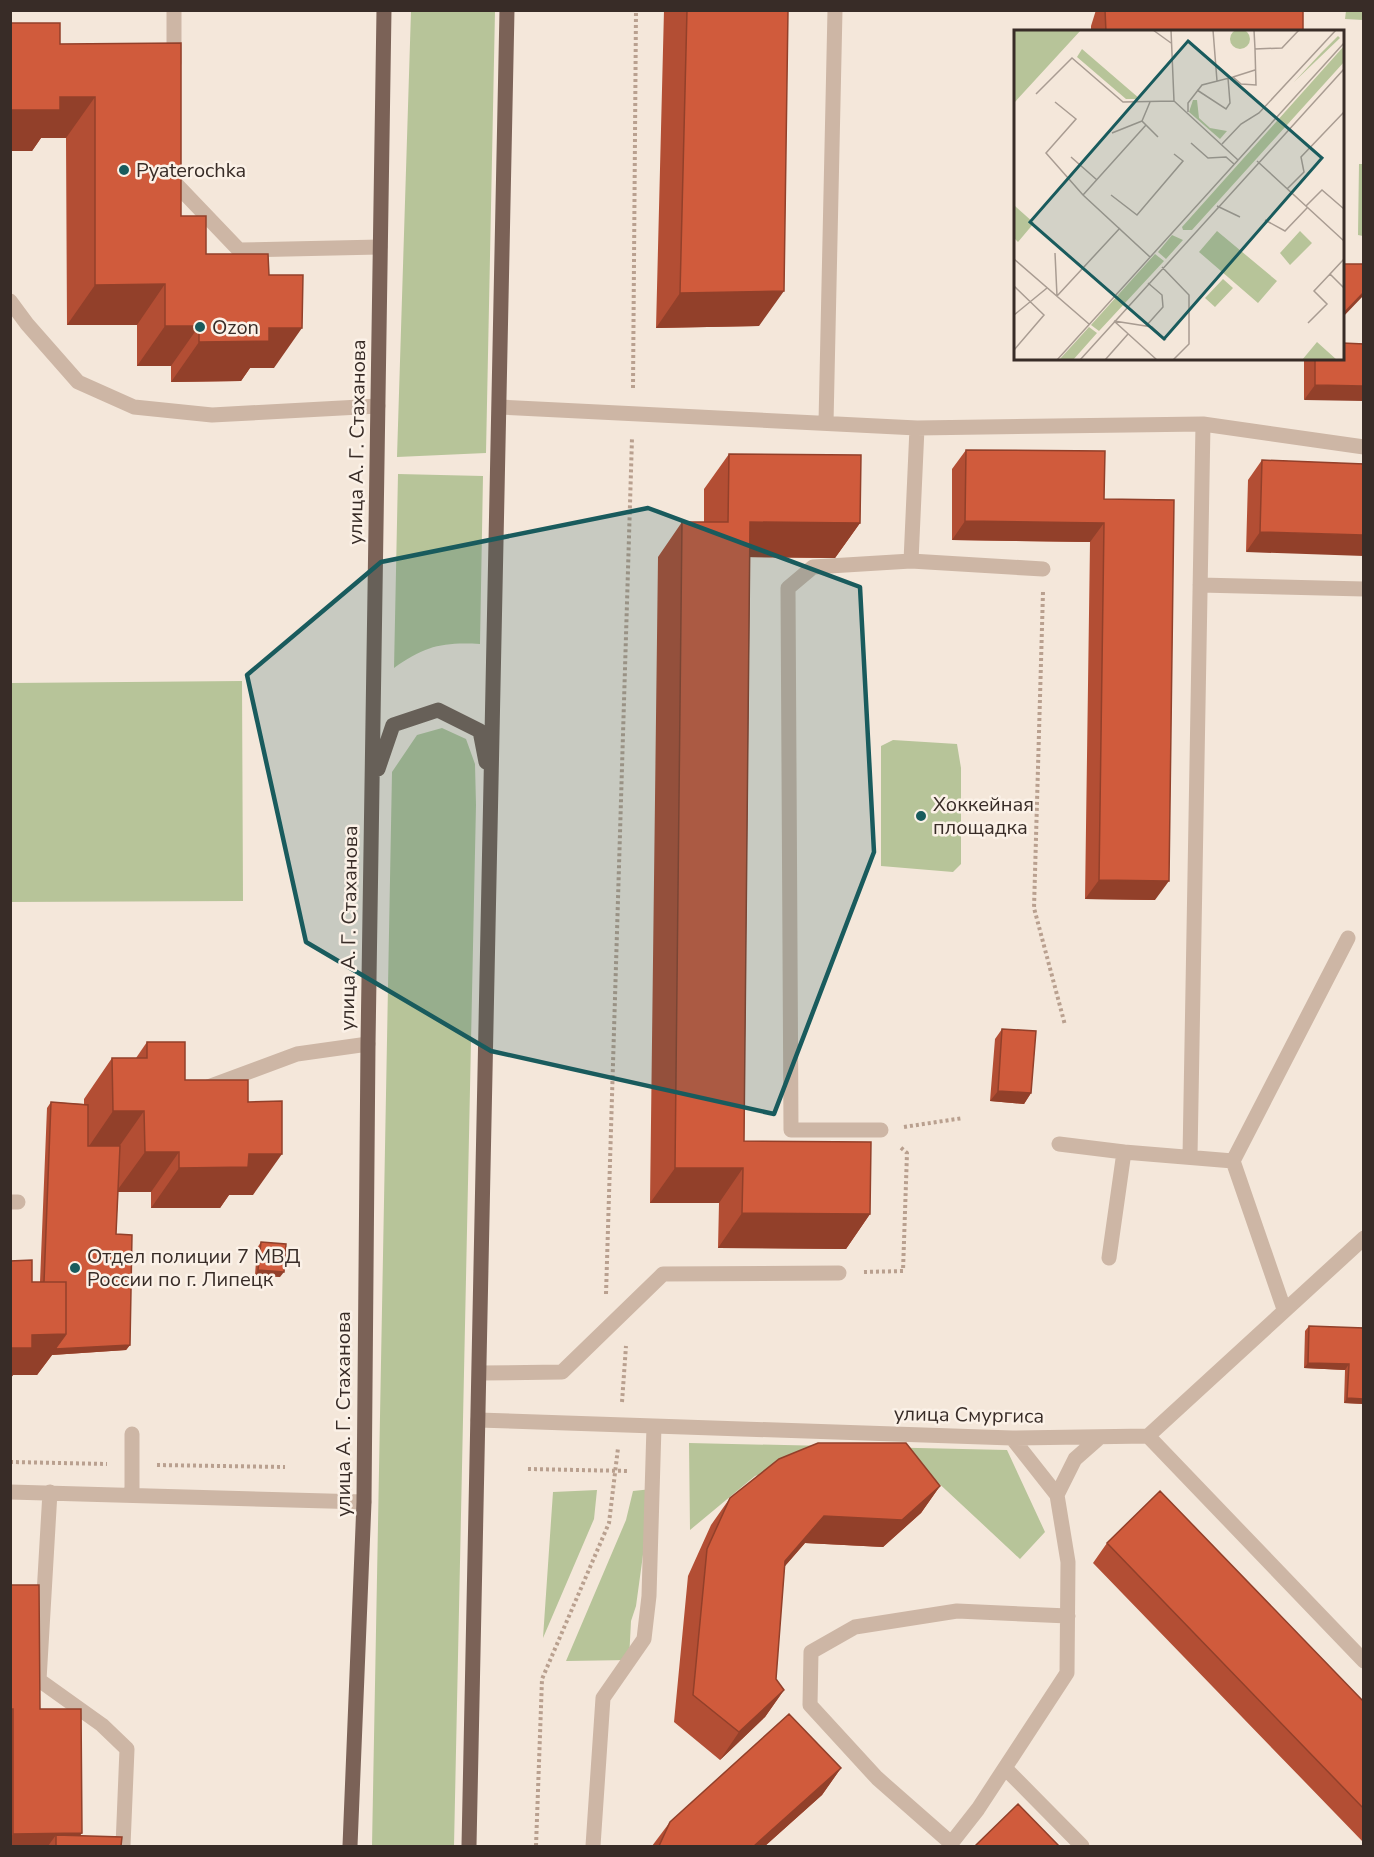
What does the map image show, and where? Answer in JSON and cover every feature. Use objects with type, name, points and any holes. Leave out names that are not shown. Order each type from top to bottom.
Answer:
[{"type":"main road","name":"улица А. Г. Стаханова","points":[[350,1846],[364,1502],[368,1044],[384,10]]},
{"type":"main road","points":[[469,1846],[507,10]]},
{"type":"main road","points":[[373,786],[393,725],[438,710],[480,731],[492,792]]},
{"type":"street","points":[[174,10],[174,79]]},
{"type":"street","points":[[826,423],[835,10]]},
{"type":"street","points":[[174,159],[174,182],[239,250],[380,248]]},
{"type":"street","points":[[10,301],[78,382],[134,407],[212,415],[378,406]]},
{"type":"street","points":[[500,407],[916,428],[1203,424],[1364,447]]},
{"type":"street","points":[[1190,1157],[1203,424]]},
{"type":"street","points":[[911,561],[916,428]]},
{"type":"street","points":[[881,1130],[791,1130],[788,588],[813,567],[911,561],[1043,569]]},
{"type":"street","points":[[1200,585],[1364,589]]},
{"type":"street","points":[[1284,1309],[1233,1161],[1348,938]]},
{"type":"street","points":[[191,1093],[297,1054],[368,1044]]},
{"type":"street","points":[[1059,1144],[1233,1161]]},
{"type":"street","points":[[1109,1258],[1124,1152]]},
{"type":"street","points":[[1364,1238],[1148,1436],[1364,1661]]},
{"type":"street","points":[[480,1373],[562,1372],[663,1274],[840,1273]]},
{"type":"street","name":"улица Смургиса","points":[[478,1419],[1012,1438],[1148,1436]]},
{"type":"street","points":[[593,1846],[603,1698],[644,1639],[649,1596],[654,1426]]},
{"type":"street","points":[[132,1434],[132,1494]]},
{"type":"street","points":[[1057,1495],[1075,1459],[1100,1437]]},
{"type":"street","points":[[1012,1438],[1057,1495],[1068,1562],[1068,1616],[1067,1673],[951,1845],[877,1779],[810,1705],[811,1652],[855,1627],[957,1611],[1068,1616]]},
{"type":"street","points":[[10,1491],[364,1502]]},
{"type":"street","points":[[50,1492],[39,1680],[102,1725],[127,1749],[123,1846]]},
{"type":"street","points":[[1005,1768],[1082,1846]]},
{"type":"path","points":[[536,1846],[542,1679],[609,1523],[621,1425],[626,1344],[605,1331],[633,415],[636,10]]},
{"type":"path","points":[[1043,569],[1034,908],[1065,1025]]},
{"type":"path","points":[[881,1130],[963,1118]]},
{"type":"path","points":[[840,1273],[903,1271],[907,1153],[881,1130]]},
{"type":"path","points":[[528,1469],[653,1471]]},
{"type":"highlighted area","points":[[648,508],[860,587],[874,852],[774,1114],[491,1051],[306,942],[247,675],[381,562]]},
{"type":"green space","points":[[411,11],[495,11],[486,453],[397,457]]},
{"type":"green space","points":[[1346,11],[1363,11],[1363,20],[1345,19]]},
{"type":"green space","points":[[1359,164],[1363,164],[1363,236],[1358,235]]},
{"type":"green space","points":[[398,474],[483,476],[480,644],[434,647],[394,668]]},
{"type":"green space","points":[[242,681],[243,901],[11,902],[11,683]]},
{"type":"green space","points":[[442,728],[466,739],[475,764],[476,805],[454,1846],[372,1846],[392,772],[417,735]]},
{"type":"green space","name":"Хоккейная площадка","points":[[893,740],[957,744],[961,768],[961,864],[953,872],[881,866],[881,746]]},
{"type":"green space","points":[[689,1443],[1007,1450],[1045,1532],[1020,1559],[917,1463],[807,1459],[755,1476],[690,1530]]},
{"type":"green space","points":[[652,1489],[636,1606],[631,1621],[629,1660],[566,1661],[626,1520],[633,1491]]},
{"type":"green space","points":[[597,1490],[594,1519],[543,1638],[553,1492]]},
{"type":"building","points":[[687,10],[788,10],[784,291],[680,293]]},
{"type":"building","points":[[1105,10],[1303,10],[1303,30],[1106,30]]},
{"type":"building","points":[[10,23],[60,23],[60,44],[181,43],[181,216],[206,216],[206,254],[268,254],[269,275],[303,275],[302,328],[269,328],[269,341],[199,342],[199,326],[165,326],[165,284],[95,285],[95,97],[60,97],[60,110],[10,110]]},
{"type":"building","points":[[1344,264],[1364,264],[1364,292],[1344,313]]},
{"type":"building","points":[[1344,343],[1364,344],[1364,386],[1315,385],[1315,360],[1344,360]]},
{"type":"building","points":[[966,450],[1105,451],[1104,499],[1174,500],[1169,881],[1099,880],[1104,523],[965,521]]},
{"type":"building","points":[[729,454],[861,455],[860,523],[750,522],[744,1141],[871,1142],[870,1214],[742,1213],[743,1168],[675,1168],[682,522],[728,522]]},
{"type":"building","points":[[1262,460],[1364,464],[1364,535],[1260,532]]},
{"type":"building","points":[[1002,1029],[1036,1031],[1031,1093],[998,1091]]},
{"type":"building","points":[[147,1042],[185,1042],[185,1080],[248,1080],[248,1102],[282,1101],[282,1154],[249,1154],[248,1167],[179,1168],[179,1152],[145,1152],[144,1111],[113,1111],[112,1058],[147,1058]]},
{"type":"building","points":[[51,1102],[88,1105],[88,1146],[120,1146],[116,1234],[132,1235],[130,1345],[55,1349],[66,1334],[66,1282],[44,1282]]},
{"type":"building","points":[[261,1242],[286,1244],[284,1272],[258,1270]]},
{"type":"building","points":[[32,1260],[32,1282],[66,1282],[66,1334],[32,1335],[32,1348],[10,1348],[10,1261]]},
{"type":"building","points":[[1309,1326],[1364,1328],[1364,1399],[1347,1398],[1349,1364],[1308,1363]]},
{"type":"building","points":[[818,1443],[906,1443],[940,1486],[902,1520],[824,1516],[785,1561],[776,1679],[784,1690],[739,1732],[693,1695],[707,1549],[730,1498],[779,1459]]},
{"type":"building","points":[[1160,1491],[1364,1702],[1364,1809],[1107,1543]]},
{"type":"building","points":[[10,1585],[39,1585],[40,1709],[81,1709],[82,1833],[13,1834]]},
{"type":"building","points":[[789,1714],[841,1768],[754,1846],[659,1846],[670,1822]]},
{"type":"building","points":[[1018,1804],[1059,1846],[975,1846]]},
{"type":"building","points":[[56,1835],[122,1837],[121,1846],[56,1846]]},
{"type":"place","name":"Pyaterochka","points":[[124,170]]},
{"type":"place","name":"Ozon","points":[[200,327]]},
{"type":"place","name":"Хоккейная площадка","points":[[921,816]]},
{"type":"place","name":"Отдел полиции 7 МВД России по г. Липецк","points":[[75,1268]]}]
